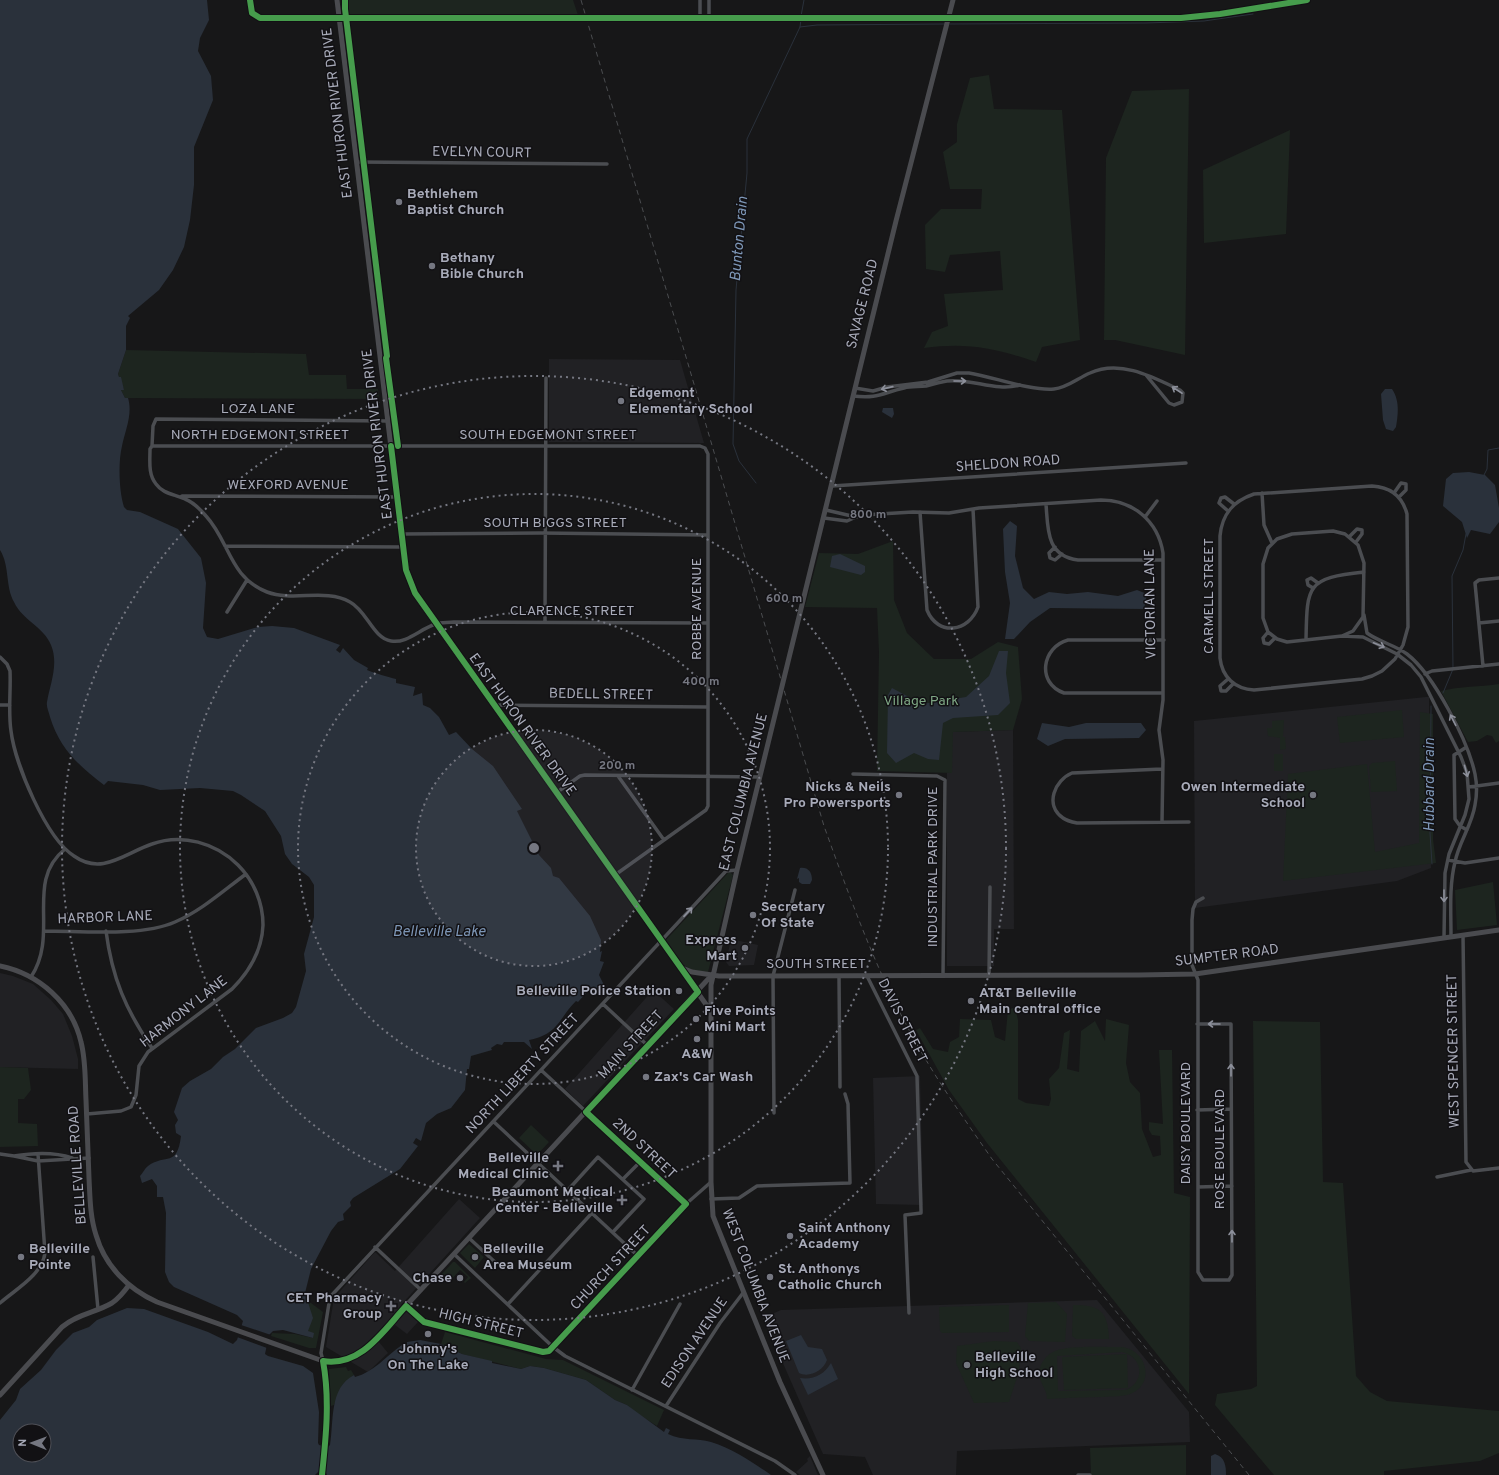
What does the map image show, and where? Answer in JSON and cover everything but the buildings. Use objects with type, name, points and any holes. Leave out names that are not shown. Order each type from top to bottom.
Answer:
[{"type":"main road","name":"EAST HURON RIVER DRIVE","points":[[337,0],[406,570],[412,587],[493,705],[711,1010]]},
{"type":"main road","name":"SAVAGE ROAD","points":[[800,614],[853,396],[953,0]]},
{"type":"main road","name":"EAST COLUMBIA AVENUE","points":[[712,975],[800,614]]},
{"type":"main road","name":"SUMPTER ROAD","points":[[956,976],[1194,974],[1499,930]]},
{"type":"main road","name":"BELLEVILLE ROAD","points":[[0,966],[31,977],[46,987],[69,1012],[77,1028],[84,1055],[92,1216],[96,1236],[110,1264],[129,1285],[157,1302],[323,1361],[341,1362]]},
{"type":"main road","name":"SOUTH STREET","points":[[679,966],[692,972],[712,975],[956,976]]},
{"type":"main road","name":"MAIN STREET","points":[[341,1362],[364,1351],[538,1162],[698,992],[712,975]]},
{"type":"main road","name":"WEST COLUMBIA AVENUE","points":[[712,975],[711,1199],[717,1227],[788,1401],[823,1475]]},
{"type":"main road","points":[[0,1395],[71,1319],[98,1309],[116,1300],[129,1285]]},
{"type":"main road","points":[[323,1361],[327,1394],[325,1444]]},
{"type":"street","points":[[250,0],[253,15],[260,18],[1181,18],[1220,14],[1307,0]]},
{"type":"street","points":[[700,0],[700,18]]},
{"type":"street","points":[[709,0],[709,18]]},
{"type":"street","name":"EVELYN COURT","points":[[357,162],[607,164]]},
{"type":"street","points":[[853,396],[873,398],[957,373],[982,375],[1043,389],[1055,389],[1066,386],[1091,372],[1106,368],[1126,368],[1146,375],[1180,390],[1183,393],[1182,402],[1174,405],[1170,403],[1146,375]]},
{"type":"street","points":[[980,383],[982,375]]},
{"type":"street","points":[[545,622],[546,378]]},
{"type":"street","points":[[855,388],[873,390],[887,387],[964,380],[1012,387],[1021,384]]},
{"type":"street","name":"LOZA LANE","points":[[247,580],[235,566],[217,530],[206,515],[191,502],[164,492],[154,480],[150,467],[150,449],[152,446],[153,423],[157,419],[388,421]]},
{"type":"street","name":"NORTH EDGEMONT STREET","points":[[152,446],[391,446]]},
{"type":"street","name":"SOUTH EDGEMONT STREET","points":[[391,446],[700,446],[705,448]]},
{"type":"street","name":"ROBBE AVENUE","points":[[615,875],[706,810],[708,806],[708,454],[705,448]]},
{"type":"street","name":"SHELDON ROAD","points":[[832,486],[1186,463]]},
{"type":"street","points":[[1394,493],[1401,483],[1406,484],[1406,490],[1399,497]]},
{"type":"street","name":"CARMELL STREET","points":[[1372,486],[1385,488],[1399,497],[1405,508],[1407,519],[1408,627],[1401,650],[1395,659],[1382,671],[1362,679],[1254,690],[1244,689],[1233,684],[1228,679],[1222,670],[1220,658],[1220,536],[1222,525],[1228,511],[1234,504],[1247,497],[1262,493],[1372,486]]},
{"type":"street","points":[[1262,493],[1264,525],[1272,543]]},
{"type":"street","name":"WEXFORD AVENUE","points":[[178,496],[397,497]]},
{"type":"street","points":[[1228,511],[1219,503],[1221,498],[1225,497],[1234,504]]},
{"type":"street","name":"VICTORIAN LANE","points":[[824,518],[847,521],[863,515],[920,512],[949,513],[973,509],[1111,501],[1130,506],[1145,517],[1158,536],[1163,560],[1164,693],[1159,730],[1162,769],[1162,822]]},
{"type":"street","points":[[1145,517],[1157,501]]},
{"type":"street","points":[[1046,504],[1048,533],[1055,547],[1062,554],[1078,560],[1163,560]]},
{"type":"street","points":[[920,512],[927,610],[932,619],[939,626],[954,629],[962,627],[971,621],[978,607],[973,509]]},
{"type":"street","name":"VICTORIAN LANE","points":[[826,510],[856,517]]},
{"type":"street","points":[[1349,537],[1357,529],[1362,530],[1362,534],[1356,542]]},
{"type":"street","points":[[1364,611],[1357,628],[1350,634],[1287,642],[1275,638],[1268,632],[1263,618],[1263,564],[1265,554],[1272,543],[1281,537],[1292,534],[1333,532],[1349,537],[1356,542],[1363,556],[1364,611],[1367,633],[1401,650],[1414,660],[1426,673],[1447,708],[1473,769],[1476,786],[1474,809],[1455,862],[1451,890],[1451,937]]},
{"type":"street","name":"SOUTH BIGGS STREET","points":[[402,534],[546,533],[708,535]]},
{"type":"street","points":[[225,546],[403,546]]},
{"type":"street","points":[[1055,547],[1049,553],[1051,560],[1056,560],[1062,554]]},
{"type":"street","points":[[1306,640],[1307,604],[1313,588],[1318,583],[1334,576],[1364,572]]},
{"type":"street","points":[[1313,588],[1308,585],[1307,580],[1312,578],[1318,583]]},
{"type":"street","points":[[1483,666],[1475,583],[1479,580],[1499,578]]},
{"type":"street","points":[[226,612],[247,580]]},
{"type":"street","name":"CLARENCE STREET","points":[[247,580],[262,590],[276,595],[333,597],[346,600],[359,608],[380,635],[392,641],[402,640],[436,624],[454,622],[708,622]]},
{"type":"street","points":[[1479,623],[1499,621]]},
{"type":"street","points":[[1268,632],[1263,638],[1264,643],[1269,644],[1275,638]]},
{"type":"street","points":[[1342,636],[1363,637],[1397,654],[1411,665],[1421,677],[1447,726],[1467,773],[1469,787],[1465,815],[1448,860],[1444,888],[1444,938]]},
{"type":"street","points":[[1164,640],[1068,640],[1060,643],[1052,649],[1047,659],[1045,669],[1047,678],[1052,687],[1064,693],[1164,693]]},
{"type":"street","name":"HARMONY LANE","points":[[0,657],[7,664],[10,671],[12,738],[25,776],[42,817],[65,849],[82,861],[102,864],[117,861],[155,843],[171,840],[189,840],[206,844],[221,851],[235,862],[246,874],[257,894],[262,919],[261,942],[253,964],[244,977],[232,989],[152,1048],[144,1056],[139,1066],[136,1095],[131,1106],[121,1111],[87,1114]]},
{"type":"street","points":[[1421,677],[1432,671],[1499,664]]},
{"type":"street","name":"CARMELL STREET","points":[[1228,679],[1220,686],[1221,691],[1226,691],[1233,684]]},
{"type":"street","points":[[0,705],[10,705]]},
{"type":"street","name":"BEDELL STREET","points":[[493,705],[708,707]]},
{"type":"street","points":[[1465,748],[1454,754],[1455,819],[1460,826],[1467,830]]},
{"type":"street","points":[[1162,769],[1072,773],[1060,781],[1055,789],[1053,798],[1054,807],[1061,817],[1077,823],[1189,822]]},
{"type":"street","name":"INDUSTRIAL PARK DRIVE","points":[[853,774],[937,776],[945,780],[943,976]]},
{"type":"street","points":[[556,793],[581,776],[760,777]]},
{"type":"street","points":[[618,776],[664,840]]},
{"type":"street","points":[[1469,787],[1499,783]]},
{"type":"street","points":[[31,977],[40,962],[44,945],[45,877],[52,861],[65,849]]},
{"type":"street","points":[[1448,860],[1465,863],[1499,858]]},
{"type":"street","name":"NORTH LIBERTY STREET","points":[[323,1361],[321,1352],[330,1297],[726,871],[737,870]]},
{"type":"street","name":"HARBOR LANE","points":[[44,931],[146,930],[174,923],[194,912],[246,874]]},
{"type":"street","points":[[989,976],[990,887]]},
{"type":"street","points":[[774,1113],[773,976],[794,890]]},
{"type":"street","name":"DAISY BOULEVARD","points":[[1199,1274],[1197,1110],[1198,980],[1194,974],[1192,965],[1192,909],[1196,902],[1203,898]]},
{"type":"street","points":[[106,931],[111,962],[121,993],[132,1017],[152,1048]]},
{"type":"street","name":"WEST SPENCER STREET","points":[[1464,935],[1466,1162],[1468,1167],[1472,1170]]},
{"type":"street","points":[[839,976],[840,1087]]},
{"type":"street","name":"DAVIS STREET","points":[[867,976],[918,1076],[921,1213],[905,1215],[909,1313]]},
{"type":"street","points":[[603,1004],[647,1045]]},
{"type":"street","name":"ROSE BOULEVARD","points":[[1197,1024],[1231,1024],[1232,1275],[1229,1280],[1209,1281],[1203,1280],[1199,1274]]},
{"type":"street","name":"2ND STREET","points":[[540,1070],[686,1204]]},
{"type":"street","points":[[711,1199],[739,1198],[757,1186],[850,1183],[848,1104],[845,1094]]},
{"type":"street","points":[[1197,1110],[1231,1109]]},
{"type":"street","points":[[494,1122],[639,1256]]},
{"type":"street","points":[[0,1154],[38,1161],[88,1158]]},
{"type":"street","points":[[14,1156],[38,1154],[65,1155],[72,1158]]},
{"type":"street","points":[[0,1303],[35,1273],[44,1260],[45,1253],[38,1154]]},
{"type":"street","points":[[568,1190],[598,1157],[623,1179],[644,1199],[613,1232]]},
{"type":"street","points":[[623,1179],[640,1162]]},
{"type":"street","points":[[1436,1177],[1472,1170],[1499,1168]]},
{"type":"street","name":"CHURCH STREET","points":[[553,1347],[686,1204],[711,1182]]},
{"type":"street","points":[[1198,1187],[1232,1186]]},
{"type":"street","points":[[508,1304],[592,1213]]},
{"type":"street","points":[[469,1238],[496,1263]]},
{"type":"street","points":[[375,1247],[421,1290]]},
{"type":"street","points":[[454,1254],[553,1347],[575,1362],[775,1461],[795,1475]]},
{"type":"street","points":[[93,1257],[98,1309]]},
{"type":"street","name":"EDISON AVENUE","points":[[666,1406],[720,1324],[743,1293]]},
{"type":"street","points":[[632,1390],[680,1304]]},
{"type":"street","name":"HIGH STREET","points":[[406,1306],[424,1322],[543,1352],[549,1352],[553,1347]]},
{"type":"street","points":[[1078,1475],[1090,1474]]},
{"type":"shaded area","name":"Edgemont Elementary School","points":[[549,359],[680,360],[704,443],[549,442]]},
{"type":"shaded area","name":"Owen Intermediate School","points":[[1429,697],[1431,868],[1397,881],[1195,908],[1194,721]]},
{"type":"shaded area","points":[[1013,730],[1014,929],[994,929],[994,966],[947,966],[947,732]]},
{"type":"shaded area","points":[[731,939],[758,945],[754,965],[729,966],[726,962]]},
{"type":"shaded area","points":[[0,973],[13,976],[33,984],[51,1000],[63,1014],[72,1036],[78,1059],[78,1069],[0,1067]]},
{"type":"shaded area","points":[[653,990],[674,1009],[583,1106],[565,1089]]},
{"type":"shaded area","points":[[920,1076],[923,1205],[876,1204],[873,1078]]},
{"type":"shaded area","points":[[459,1199],[480,1218],[401,1305],[418,1322],[407,1334],[395,1325],[379,1342],[388,1353],[368,1372],[326,1347],[334,1298],[375,1252],[395,1271]]},
{"type":"shaded area","name":"Belleville High School","points":[[1097,1300],[1189,1412],[1190,1442],[957,1451],[956,1475],[873,1475],[865,1457],[823,1454],[763,1318],[781,1310]]},
{"type":"shaded area","points":[[810,1456],[818,1475],[800,1475],[796,1472],[808,1461],[807,1459]]},
{"type":"green space","points":[[341,0],[573,0],[578,15],[343,15]]},
{"type":"green space","points":[[989,75],[994,109],[1062,110],[1080,340],[1042,347],[1036,362],[1007,353],[968,346],[939,346],[924,348],[932,332],[948,326],[944,294],[1003,290],[1000,251],[950,255],[945,272],[926,269],[925,225],[941,209],[981,209],[982,189],[950,189],[943,152],[957,142],[957,124],[970,78]]},
{"type":"green space","points":[[1189,89],[1185,355],[1115,340],[1104,340],[1106,158],[1132,91]]},
{"type":"green space","points":[[1290,130],[1286,234],[1204,243],[1203,170]]},
{"type":"green space","points":[[126,350],[306,354],[309,375],[346,375],[347,389],[378,389],[379,399],[125,398],[121,390],[124,390],[118,374]]},
{"type":"green space","name":"Village Park","points":[[893,541],[894,600],[907,633],[934,659],[971,659],[998,642],[1018,647],[1022,699],[1013,730],[953,732],[952,773],[877,771],[879,652],[877,608],[805,607],[819,553],[858,554]]},
{"type":"green space","points":[[1499,684],[1499,741],[1496,743],[1492,736],[1487,735],[1477,741],[1468,742],[1441,691],[1455,688]]},
{"type":"green space","points":[[1402,710],[1404,737],[1340,743],[1337,717]]},
{"type":"green space","points":[[1420,712],[1433,714],[1433,839],[1436,863],[1283,881],[1288,774],[1367,764],[1375,852],[1419,843]]},
{"type":"green space","points":[[1284,720],[1283,737],[1285,737],[1286,749],[1280,750],[1280,738],[1268,736],[1267,728],[1272,728],[1272,721]]},
{"type":"green space","points":[[1274,754],[1283,754],[1283,771],[1274,771]]},
{"type":"green space","points":[[1395,761],[1397,791],[1371,792],[1369,766],[1372,763]]},
{"type":"green space","points":[[730,872],[733,875],[708,972],[686,967],[678,959],[666,940]]},
{"type":"green space","points":[[1493,882],[1497,925],[1457,930],[1455,890]]},
{"type":"green space","points":[[1015,1007],[1018,1020],[1018,1099],[1026,1103],[1049,1106],[1051,1099],[1049,1079],[1059,1068],[1064,1033],[1070,1030],[1067,1069],[1079,1072],[1081,1031],[1095,1021],[1105,1041],[1106,1019],[1129,1025],[1126,1063],[1130,1082],[1140,1093],[1142,1129],[1153,1157],[1161,1155],[1160,1136],[1152,1135],[1149,1130],[1149,1122],[1163,1124],[1159,1050],[1172,1050],[1174,1193],[1190,1197],[1189,1394],[987,1143],[949,1090],[916,1030],[920,1028],[933,1049],[948,1052],[950,1042],[959,1037],[960,1019],[991,1020],[995,1037],[1005,1041],[1008,1010]]},
{"type":"green space","points":[[1253,1021],[1320,1022],[1323,1182],[1343,1183],[1356,1376],[1370,1392],[1387,1401],[1499,1411],[1499,1453],[1480,1461],[1384,1471],[1384,1475],[1274,1475],[1215,1405],[1217,1394],[1251,1389],[1257,1386]]},
{"type":"green space","points":[[0,1067],[28,1068],[31,1090],[24,1099],[18,1099],[18,1123],[37,1124],[38,1146],[0,1147]]},
{"type":"green space","points":[[531,1125],[549,1142],[537,1155],[519,1138]]},
{"type":"green space","points":[[469,1244],[484,1257],[475,1268],[460,1253]]},
{"type":"green space","points":[[453,1262],[455,1262],[471,1278],[465,1283],[464,1282],[468,1277],[460,1270],[449,1282],[441,1275]]},
{"type":"green space","points":[[307,1300],[323,1312],[316,1348],[309,1348],[271,1336],[272,1333],[295,1334],[313,1338],[308,1331]]},
{"type":"green space","points":[[1056,1302],[1067,1314],[1065,1342],[1029,1341],[1025,1336],[1028,1303]]},
{"type":"green space","points":[[1009,1305],[1009,1332],[942,1333],[940,1331],[939,1307]]},
{"type":"green space","points":[[1073,1305],[1090,1306],[1101,1312],[1107,1322],[1109,1339],[1076,1339],[1072,1336]]},
{"type":"green space","points":[[445,1332],[546,1359],[563,1360],[664,1410],[657,1426],[627,1405],[615,1400],[586,1380],[544,1368],[530,1366],[521,1369],[462,1354],[441,1344]]},
{"type":"green space","points":[[994,1341],[1017,1342],[1021,1348],[1019,1371],[1009,1402],[974,1403],[956,1363],[957,1346]]},
{"type":"green space","points":[[1121,1347],[1130,1349],[1142,1360],[1145,1368],[1145,1375],[1143,1383],[1138,1389],[1130,1394],[1120,1396],[1047,1399],[1039,1372],[1042,1362],[1049,1354],[1061,1349],[1069,1348]],"holes":[[[1122,1352],[1135,1359],[1139,1370],[1139,1376],[1132,1387],[1125,1390],[1058,1391],[1057,1356]]]},
{"type":"green space","points":[[1127,1354],[1128,1388],[1064,1390],[1062,1357]]},
{"type":"green space","points":[[346,1367],[348,1371],[351,1370],[354,1375],[343,1384],[334,1405],[331,1406],[329,1369]]},
{"type":"green space","points":[[1186,1445],[1186,1475],[1091,1475],[1090,1448]]},
{"type":"water","name":"Belleville Lake","points":[[0,0],[207,0],[209,20],[200,38],[198,51],[211,76],[213,100],[194,147],[194,185],[190,220],[184,247],[173,270],[159,290],[128,316],[130,318],[126,326],[126,350],[118,374],[119,377],[121,377],[124,390],[121,390],[125,398],[128,398],[130,410],[120,460],[120,485],[124,507],[127,510],[140,512],[178,529],[201,558],[206,583],[203,628],[207,637],[218,639],[258,627],[272,626],[294,628],[340,645],[336,650],[340,653],[343,648],[354,660],[368,668],[367,670],[396,679],[396,683],[415,687],[413,696],[422,693],[423,705],[430,708],[439,717],[449,735],[456,732],[472,749],[493,766],[522,809],[517,811],[539,855],[551,868],[553,876],[559,878],[590,916],[601,940],[600,952],[602,951],[600,961],[604,962],[599,975],[605,987],[602,990],[588,991],[578,1002],[576,1001],[552,1030],[546,1034],[529,1040],[532,1049],[524,1042],[504,1042],[502,1045],[497,1044],[491,1048],[492,1050],[471,1056],[469,1069],[467,1069],[465,1090],[451,1108],[437,1114],[426,1123],[421,1141],[416,1138],[413,1143],[418,1146],[400,1169],[353,1198],[350,1202],[351,1206],[343,1214],[344,1220],[338,1222],[331,1231],[311,1269],[305,1293],[313,1318],[308,1331],[314,1333],[313,1338],[283,1330],[273,1331],[269,1335],[265,1354],[303,1366],[313,1373],[319,1412],[319,1445],[328,1447],[330,1445],[336,1397],[340,1388],[346,1381],[354,1375],[355,1377],[368,1372],[402,1345],[407,1346],[407,1342],[420,1340],[441,1344],[462,1354],[492,1361],[492,1363],[521,1369],[530,1366],[544,1368],[586,1380],[615,1400],[627,1405],[664,1432],[666,1428],[670,1430],[668,1434],[674,1436],[685,1439],[711,1442],[727,1448],[771,1475],[327,1475],[325,1471],[319,1471],[315,1475],[0,1475],[0,1420],[16,1400],[20,1389],[41,1370],[56,1350],[73,1333],[89,1327],[97,1320],[127,1308],[144,1309],[208,1332],[233,1344],[237,1340],[243,1321],[237,1315],[174,1287],[169,1282],[165,1272],[166,1213],[163,1197],[157,1197],[157,1186],[152,1179],[142,1183],[140,1176],[148,1166],[154,1162],[170,1158],[177,1152],[181,1136],[176,1133],[175,1125],[178,1120],[174,1112],[182,1088],[190,1081],[211,1069],[223,1057],[235,1049],[256,1028],[292,1013],[296,1007],[306,971],[304,954],[314,917],[314,885],[309,877],[292,864],[285,854],[281,836],[265,811],[241,795],[233,791],[200,788],[160,790],[143,785],[108,781],[104,785],[71,756],[54,728],[47,708],[54,667],[51,645],[43,633],[22,614],[14,602],[9,589],[3,556],[0,550]]},
{"type":"water","points":[[1385,389],[1392,389],[1397,403],[1398,412],[1396,427],[1393,431],[1386,429],[1383,420],[1381,394]]},
{"type":"water","points":[[883,408],[893,408],[894,414],[892,418],[882,412]]},
{"type":"water","points":[[1469,472],[1485,475],[1495,485],[1499,508],[1499,522],[1490,534],[1471,530],[1467,538],[1462,522],[1443,506],[1446,479],[1453,473]]},
{"type":"water","points":[[1010,521],[1017,526],[1015,556],[1023,588],[1034,599],[1049,592],[1067,594],[1088,592],[1118,596],[1137,590],[1147,594],[1144,609],[1050,608],[1030,622],[1014,639],[1005,639],[1010,603],[1005,572],[1003,529]]},
{"type":"water","points":[[840,554],[865,566],[865,572],[861,575],[830,567],[832,556]]},
{"type":"water","points":[[999,651],[1008,651],[1006,673],[1010,703],[998,715],[953,718],[943,723],[939,760],[928,759],[914,753],[896,763],[887,753],[888,695],[892,688],[922,704],[966,697],[989,676]]},
{"type":"water","points":[[1042,723],[1069,727],[1086,723],[1141,723],[1146,730],[1139,738],[1065,739],[1048,746],[1037,739]]},
{"type":"water","points":[[800,868],[805,868],[810,872],[812,880],[810,884],[802,884],[799,882],[799,878],[797,879]]},
{"type":"water","points":[[801,1335],[808,1347],[822,1349],[827,1360],[819,1370],[807,1375],[799,1373],[786,1341]]},
{"type":"water","points":[[831,1363],[838,1379],[808,1395],[800,1378],[818,1376],[825,1371]]},
{"type":"water","points":[[1215,1454],[1223,1460],[1226,1475],[1211,1475],[1211,1456]]},
{"type":"pier","points":[[241,1325],[271,1335],[267,1348],[237,1337]]},
{"type":"pier","points":[[322,1444],[327,1445],[324,1473],[319,1473]]},
{"type":"waterway","name":"Bunton Drain","points":[[801,16],[804,0]]},
{"type":"waterway","points":[[950,24],[1146,23],[1204,21],[1253,14]]},
{"type":"waterway","name":"Bunton Drain","points":[[756,483],[739,461],[733,444],[736,290],[747,173],[747,139],[800,27],[801,19]]},
{"type":"waterway","points":[[800,27],[817,25],[945,24]]},
{"type":"waterway","name":"Hubbard Drain","points":[[1484,475],[1487,469],[1488,450],[1499,448]]},
{"type":"waterway","name":"Hubbard Drain","points":[[1443,693],[1453,669],[1452,576],[1463,550],[1466,534]]},
{"type":"waterway","name":"Hubbard Drain","points":[[1431,706],[1430,833],[1432,864]]},
{"type":"railway","points":[[581,0],[824,826],[876,961],[900,1013],[932,1070],[992,1159],[1249,1475]]},
{"type":"cycle path","points":[[250,0],[252,13],[260,18],[1181,18],[1220,14],[1307,0]]},
{"type":"cycle path","points":[[345,0],[387,356],[386,358],[398,446]]},
{"type":"cycle path","points":[[322,1475],[327,1404],[323,1361],[337,1361],[360,1353],[380,1336],[406,1306],[424,1322],[543,1352],[549,1351],[686,1204],[586,1112],[698,992],[415,593],[406,570],[391,446]]},
{"type":"place","name":"Bethlehem Baptist Church","points":[[399,202]]},
{"type":"place","name":"Bethany Bible Church","points":[[432,266]]},
{"type":"place","name":"Edgemont Elementary School","points":[[621,401]]},
{"type":"place","name":"Nicks & Neils Pro Powersports","points":[[899,795]]},
{"type":"place","name":"Owen Intermediate School","points":[[1313,795]]},
{"type":"place","name":"Secretary Of State","points":[[753,915]]},
{"type":"place","name":"Express Mart","points":[[745,948]]},
{"type":"place","name":"Belleville Police Station","points":[[679,991]]},
{"type":"place","name":"AT&T Belleville Main central office","points":[[971,1001]]},
{"type":"place","name":"Five Points Mini Mart","points":[[696,1019]]},
{"type":"place","name":"A&W","points":[[697,1039]]},
{"type":"place","name":"Zax's Car Wash","points":[[646,1077]]},
{"type":"place","name":"Belleville Medical Clinic","points":[[558,1166]]},
{"type":"place","name":"Beaumont Medical Center - Belleville","points":[[622,1200]]},
{"type":"place","name":"Saint Anthony Academy","points":[[790,1236]]},
{"type":"place","name":"Belleville Pointe","points":[[21,1257]]},
{"type":"place","name":"Belleville Area Museum","points":[[475,1257]]},
{"type":"place","name":"St. Anthonys Catholic Church","points":[[770,1277]]},
{"type":"place","name":"Chase","points":[[460,1278]]},
{"type":"place","name":"CET Pharmacy Group","points":[[391,1306]]},
{"type":"place","name":"Johnny's On The Lake","points":[[428,1334]]},
{"type":"place","name":"Belleville High School","points":[[967,1365]]}]
